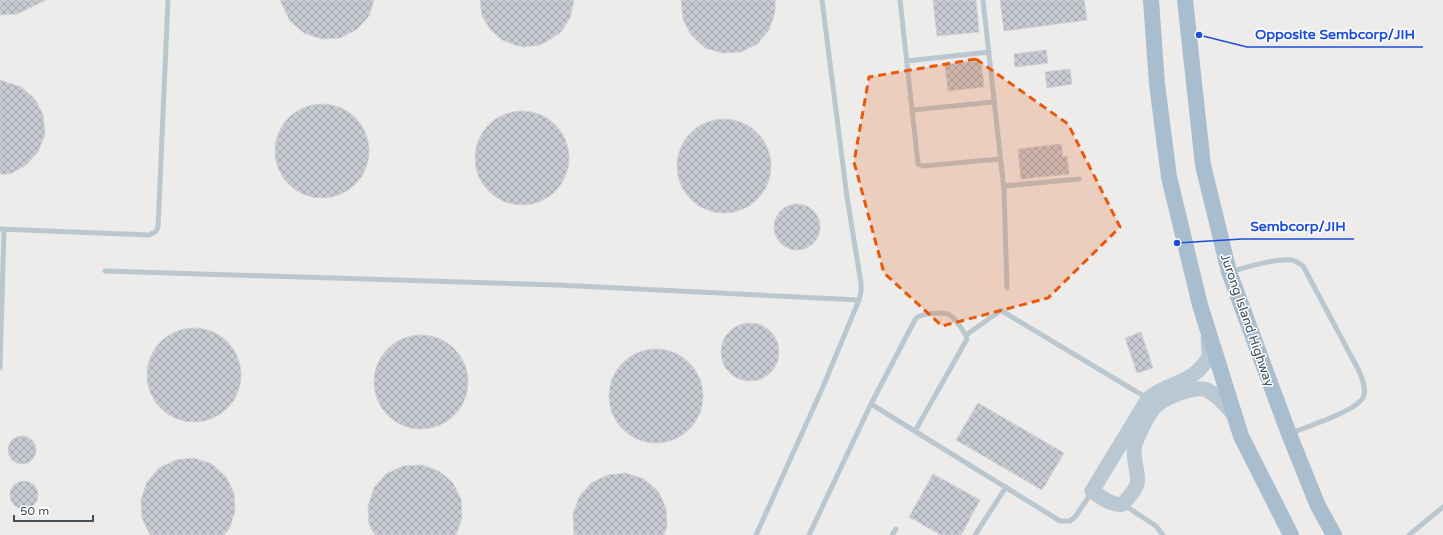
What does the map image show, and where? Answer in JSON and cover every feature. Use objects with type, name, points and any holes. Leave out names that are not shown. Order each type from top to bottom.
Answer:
[{"type":"main road","points":[[1151,0],[1156,84],[1169,177],[1200,305],[1241,436],[1291,535]]},
{"type":"main road","name":"Jurong Island Highway","points":[[1185,0],[1203,165],[1229,272],[1289,434],[1318,506],[1334,535]]},
{"type":"street","points":[[1207,328],[1209,356],[1199,371],[1190,378],[1156,393],[1148,399],[1092,491],[1112,503],[1120,505],[1123,504],[1137,485],[1134,452],[1136,444],[1149,417],[1156,406],[1180,393],[1195,388],[1206,390],[1216,395],[1234,415]]},
{"type":"lane","points":[[0,368],[2,229],[150,234],[158,228],[168,0]]},
{"type":"lane","points":[[756,535],[822,389],[861,292],[861,283],[846,189],[822,0]]},
{"type":"lane","points":[[900,0],[917,161],[920,166],[1000,159]]},
{"type":"lane","points":[[983,0],[1004,186],[1008,288]]},
{"type":"lane","points":[[907,61],[989,52]]},
{"type":"lane","points":[[912,110],[994,102]]},
{"type":"lane","points":[[1004,186],[1079,179]]},
{"type":"lane","points":[[1229,272],[1281,260],[1294,260],[1303,266],[1360,371],[1365,388],[1364,396],[1359,402],[1348,411],[1289,434]]},
{"type":"lane","points":[[105,271],[558,285],[859,300]]},
{"type":"lane","points":[[966,335],[998,312],[1002,311],[1148,399]]},
{"type":"lane","points":[[809,535],[871,404],[916,318],[924,314],[948,314],[966,335],[966,343],[915,431]]},
{"type":"lane","points":[[871,404],[1060,520],[1066,522],[1075,517],[1092,491]]},
{"type":"lane","points":[[975,535],[1006,487]]},
{"type":"lane","points":[[1123,504],[1156,526],[1163,535]]},
{"type":"lane","points":[[1409,535],[1442,509]]},
{"type":"lane","points":[[892,535],[896,529]]},
{"type":"highlighted area","points":[[976,59],[1068,124],[1120,227],[1048,298],[942,326],[884,273],[854,162],[869,77]]},
{"type":"building","points":[[0,0],[46,0],[17,14],[0,15]]},
{"type":"building","points":[[280,0],[374,0],[369,16],[357,29],[340,38],[322,39],[304,33],[290,21]]},
{"type":"building","points":[[480,0],[574,0],[570,18],[561,32],[539,45],[523,47],[502,40],[490,29],[482,16]]},
{"type":"building","points":[[681,0],[775,0],[775,12],[769,30],[757,44],[741,52],[722,53],[705,48],[691,35],[683,19]]},
{"type":"building","points":[[933,0],[976,0],[979,32],[937,36]]},
{"type":"building","points":[[1000,0],[1084,0],[1087,20],[1004,31]]},
{"type":"building","points":[[1046,50],[1048,63],[1015,67],[1014,54]]},
{"type":"building","points":[[981,61],[984,87],[948,91],[945,65]]},
{"type":"building","points":[[1070,69],[1072,84],[1047,88],[1045,72]]},
{"type":"building","points":[[0,80],[21,87],[35,99],[43,115],[45,134],[38,152],[26,165],[10,174],[0,174]]},
{"type":"building","points":[[322,104],[340,108],[355,118],[365,133],[369,151],[365,169],[355,184],[340,194],[322,198],[304,194],[289,184],[279,169],[275,151],[279,133],[289,118],[304,108]]},
{"type":"building","points":[[522,111],[540,115],[555,125],[565,140],[569,158],[565,176],[555,191],[540,201],[522,205],[504,201],[489,191],[479,176],[475,158],[479,140],[489,125],[504,115]]},
{"type":"building","points":[[724,119],[742,123],[757,133],[767,148],[771,166],[767,184],[757,199],[742,209],[724,213],[706,209],[691,199],[681,184],[677,166],[681,148],[691,133],[706,123]]},
{"type":"building","points":[[1061,144],[1063,157],[1067,156],[1069,174],[1021,179],[1018,149]]},
{"type":"building","points":[[792,204],[802,204],[810,208],[816,214],[820,222],[820,232],[816,240],[810,246],[802,250],[792,250],[784,246],[778,240],[774,232],[774,222],[778,214],[784,208]]},
{"type":"building","points":[[744,323],[756,323],[771,331],[779,346],[779,358],[771,373],[756,381],[744,381],[729,373],[721,358],[721,346],[729,331]]},
{"type":"building","points":[[194,328],[212,332],[227,342],[237,357],[241,375],[237,393],[227,408],[212,418],[194,422],[176,418],[161,408],[151,393],[147,375],[151,357],[161,342],[176,332]]},
{"type":"building","points":[[1141,332],[1153,368],[1137,373],[1125,338]]},
{"type":"building","points":[[421,335],[439,339],[454,349],[464,364],[468,382],[464,400],[454,415],[439,425],[421,429],[403,425],[388,415],[378,400],[374,382],[378,364],[388,349],[403,339]]},
{"type":"building","points":[[656,349],[674,353],[689,363],[699,378],[703,396],[699,414],[689,429],[674,439],[656,443],[638,439],[623,429],[613,414],[609,396],[613,378],[623,363],[638,353]]},
{"type":"building","points":[[978,403],[1064,453],[1042,490],[956,440]]},
{"type":"building","points":[[22,436],[32,440],[36,450],[32,460],[22,464],[12,460],[8,450],[12,440]]},
{"type":"building","points":[[194,458],[212,464],[226,477],[234,493],[235,512],[229,529],[224,535],[150,535],[142,518],[141,500],[147,482],[159,468],[176,460]]},
{"type":"building","points":[[422,465],[439,471],[453,483],[461,499],[462,518],[456,535],[375,535],[369,524],[368,506],[374,488],[386,474],[403,466]]},
{"type":"building","points":[[626,473],[644,479],[658,491],[666,508],[667,526],[664,535],[574,535],[573,514],[579,497],[591,483],[608,475]]},
{"type":"building","points":[[933,474],[980,500],[961,535],[941,535],[909,517]]},
{"type":"building","points":[[24,481],[34,485],[38,495],[34,505],[24,509],[14,505],[10,495],[14,485]]},
{"type":"place","name":"Opposite Sembcorp/JIH","points":[[1199,35]]},
{"type":"place","name":"Sembcorp/JIH","points":[[1177,243]]}]
